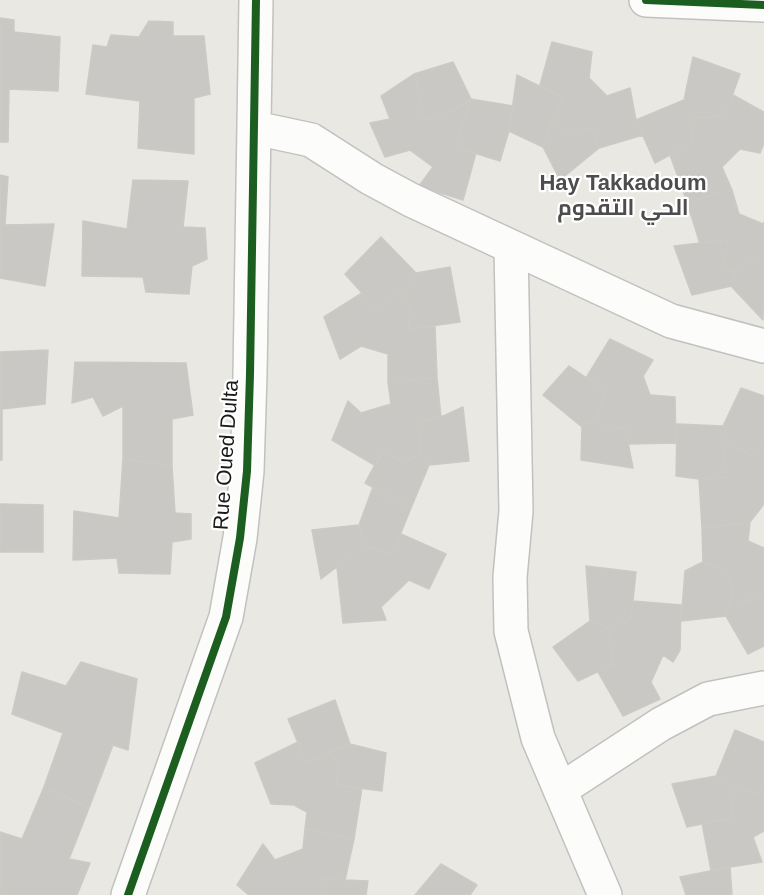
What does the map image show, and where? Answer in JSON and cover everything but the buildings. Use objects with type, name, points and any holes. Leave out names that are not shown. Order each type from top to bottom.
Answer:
[{"type":"street","name":"Rue Oued Dulta","points":[[128,895],[226,617],[240,538],[247,471],[256,0]]},
{"type":"street","points":[[646,0],[764,5]]},
{"type":"street","points":[[255,128],[311,140],[372,179],[411,200],[671,321],[764,346]]},
{"type":"street","points":[[511,247],[516,511],[510,577],[511,631],[538,738],[605,895]]},
{"type":"street","points":[[560,790],[661,724],[708,699],[764,688]]},
{"type":"cycle path","points":[[128,895],[226,617],[240,538],[247,471],[250,374],[256,0]]},
{"type":"cycle path","points":[[646,0],[764,5]]},
{"type":"district","name":"Hay Takkadoum الحي التقدوم","points":[[623,196]]}]
